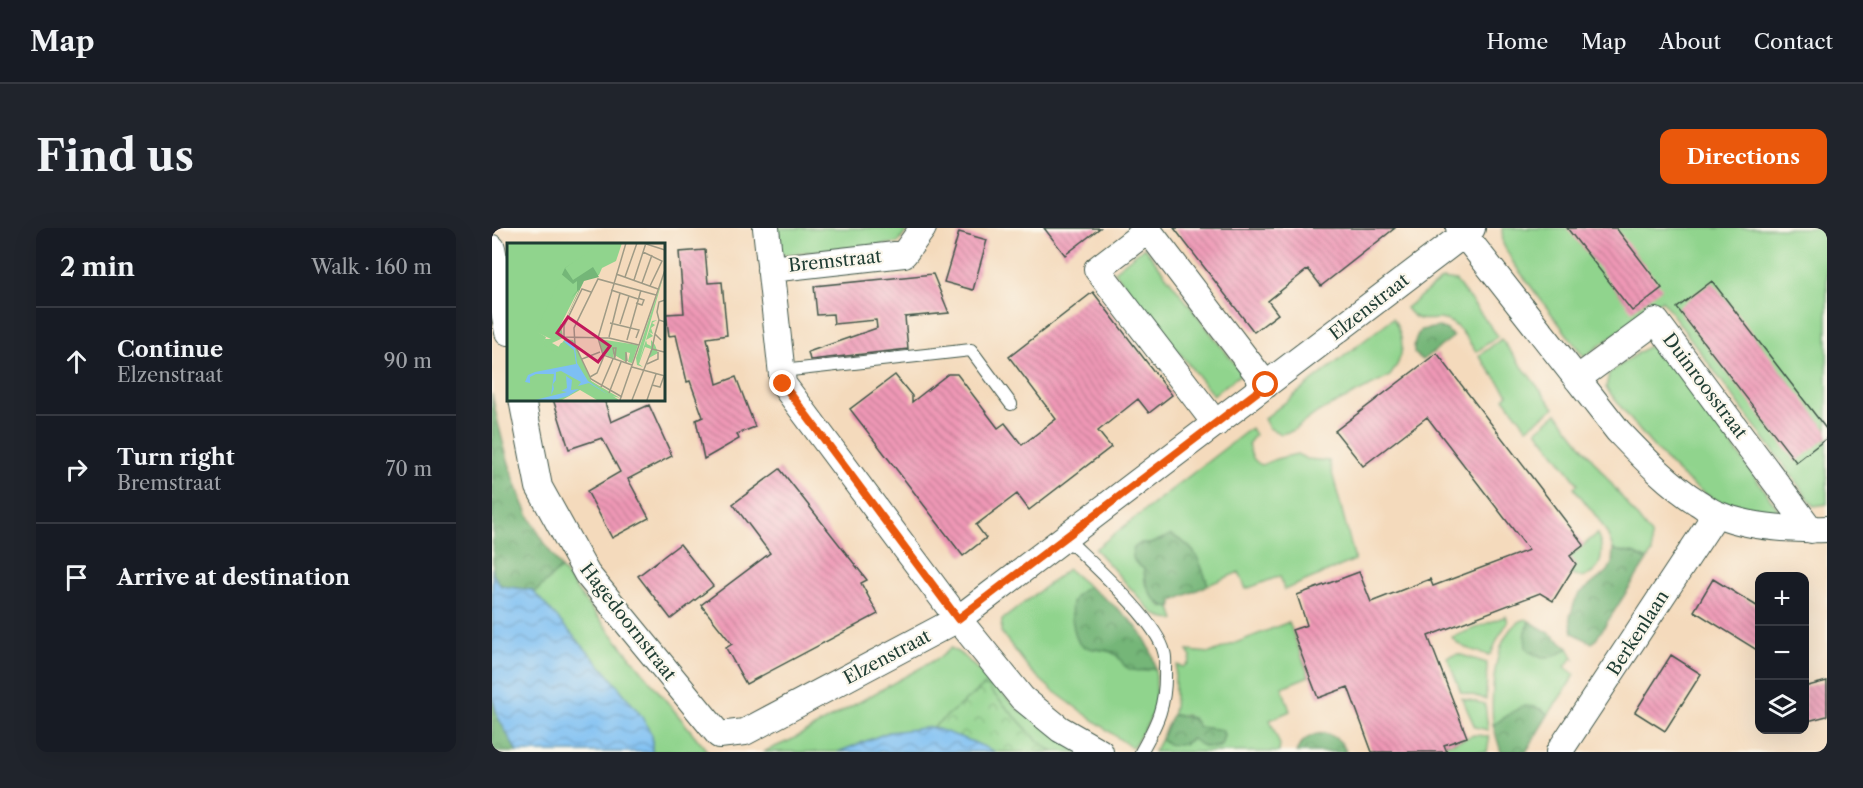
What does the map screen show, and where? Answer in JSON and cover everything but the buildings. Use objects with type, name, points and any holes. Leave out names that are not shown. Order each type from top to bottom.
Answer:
[{"type":"street","name":"Bremstraat","points":[[766,228],[783,384],[958,619],[1022,698],[1060,729],[1100,752]]},
{"type":"street","name":"Bremstraat","points":[[770,269],[904,254],[923,228]]},
{"type":"street","points":[[1216,424],[1097,269],[1148,230],[1266,385]]},
{"type":"street","name":"Duinroosstraat","points":[[1465,230],[1618,431],[1678,490],[1716,514],[1752,524],[1819,529]]},
{"type":"street","name":"Elzenstraat","points":[[719,735],[745,732],[958,619],[1216,424],[1465,230]]},
{"type":"street","points":[[492,248],[507,327]]},
{"type":"street","name":"Duinroosstraat","points":[[1577,379],[1656,321],[1819,529]]},
{"type":"street","name":"Hagedoornstraat","points":[[522,400],[539,487],[587,574],[719,735]]},
{"type":"street","name":"Berkenlaan","points":[[1559,752],[1716,514]]},
{"type":"lane","points":[[782,371],[908,359],[971,350],[1011,404]]},
{"type":"lane","points":[[1066,538],[1118,589],[1146,621],[1164,651],[1166,692],[1154,730],[1142,752]]},
{"type":"green space","points":[[775,228],[909,228],[898,243],[779,255]]},
{"type":"green space","points":[[1502,228],[1827,228],[1827,504],[1814,506],[1662,300],[1584,357],[1514,264],[1503,244]]},
{"type":"green space","points":[[1144,247],[1242,373],[1213,395],[1114,271]]},
{"type":"green space","points":[[1442,279],[1456,281],[1498,336],[1476,352],[1462,332],[1452,323],[1439,319],[1422,320],[1412,315],[1406,308]]},
{"type":"green space","points":[[1393,318],[1400,334],[1402,348],[1398,362],[1389,377],[1318,412],[1292,431],[1281,434],[1269,428],[1264,419]]},
{"type":"green space","points":[[1439,327],[1447,330],[1453,337],[1423,360],[1414,353],[1417,335],[1421,330]]},
{"type":"green space","points":[[1501,339],[1554,408],[1527,428],[1504,398],[1508,394],[1479,356]]},
{"type":"green space","points":[[1657,346],[1673,363],[1780,512],[1752,512],[1726,505],[1702,492],[1659,453],[1606,388],[1609,373],[1647,347]]},
{"type":"green space","points":[[492,394],[517,487],[536,529],[561,568],[534,593],[532,590],[500,586],[493,574]]},
{"type":"green space","points":[[1557,413],[1651,535],[1652,553],[1647,560],[1636,554],[1613,550],[1602,525],[1574,488],[1578,484],[1537,430]]},
{"type":"green space","points":[[1251,428],[1255,435],[1248,444],[1254,459],[1259,464],[1297,454],[1307,459],[1329,461],[1355,560],[1284,590],[1280,576],[1246,589],[1239,572],[1208,585],[1192,550],[1171,535],[1150,544],[1141,543],[1134,548],[1132,556],[1144,569],[1145,583],[1161,606],[1171,608],[1175,620],[1165,619],[1153,613],[1095,549]]},
{"type":"green space","points":[[1597,534],[1601,551],[1598,567],[1586,576],[1578,577],[1569,574],[1570,556]]},
{"type":"green space","points":[[1171,535],[1186,544],[1196,555],[1208,585],[1173,601],[1171,608],[1164,606],[1151,594],[1144,569],[1136,563],[1133,555],[1134,548],[1141,543],[1150,544]]},
{"type":"green space","points":[[1613,550],[1636,554],[1647,560],[1592,643],[1573,633],[1570,617],[1579,594],[1608,571],[1612,563]]},
{"type":"green space","points":[[561,568],[584,600],[708,752],[652,752],[652,735],[534,593]]},
{"type":"green space","points":[[1068,569],[1088,586],[1077,595],[1089,648],[1118,656],[1125,666],[1144,671],[1155,668],[1156,692],[1153,711],[1150,720],[1132,748],[1052,690],[1031,671],[1001,632],[1002,620]]},
{"type":"green space","points":[[1088,586],[1110,602],[1139,631],[1147,642],[1155,668],[1131,670],[1112,652],[1087,648],[1080,644],[1073,624],[1072,603],[1076,596]]},
{"type":"green space","points":[[1506,616],[1508,622],[1491,654],[1463,647],[1452,637]]},
{"type":"green space","points":[[1526,619],[1529,621],[1525,635],[1561,653],[1568,648],[1574,659],[1572,658],[1565,667],[1575,675],[1548,715],[1543,710],[1533,707],[1493,725],[1494,682],[1500,649],[1506,636],[1515,625]]},
{"type":"green space","points":[[1529,621],[1551,634],[1568,648],[1546,657],[1531,652],[1526,648],[1525,635]]},
{"type":"green space","points":[[1289,622],[1309,676],[1282,687],[1290,711],[1270,720],[1280,745],[1279,752],[1154,752],[1161,739],[1167,744],[1184,744],[1192,738],[1205,747],[1221,746],[1224,735],[1222,730],[1199,727],[1186,715],[1172,715],[1177,665],[1183,667],[1189,663],[1191,657],[1187,651],[1210,653]]},
{"type":"green space","points":[[951,648],[964,656],[1018,709],[1081,752],[996,752],[889,732],[838,752],[763,752],[791,740],[942,656]]},
{"type":"green space","points":[[1458,654],[1487,663],[1486,699],[1461,692],[1447,657]]},
{"type":"green space","points":[[985,685],[987,687],[990,685],[990,690],[1037,740],[1053,752],[902,752]]},
{"type":"green space","points":[[492,696],[498,717],[517,752],[492,752]]},
{"type":"green space","points":[[1462,698],[1485,704],[1488,730],[1475,727]]},
{"type":"green space","points":[[1522,706],[1543,710],[1548,715],[1526,752],[1501,752],[1493,725]]},
{"type":"green space","points":[[1172,715],[1193,718],[1199,727],[1222,730],[1224,735],[1221,746],[1205,747],[1192,739],[1176,745],[1165,742],[1161,739]]},
{"type":"green space","points":[[1324,733],[1338,740],[1346,752],[1296,752],[1307,738]]},
{"type":"green space","points":[[1474,735],[1488,736],[1487,752],[1447,752],[1444,745]]},
{"type":"water","points":[[492,568],[501,586],[532,590],[608,674],[640,714],[652,735],[652,752],[517,752],[498,717],[492,696]]},
{"type":"water","points":[[932,727],[996,752],[838,752],[889,732]]},
{"type":"route","points":[[783,384],[958,619],[1266,385]]}]
